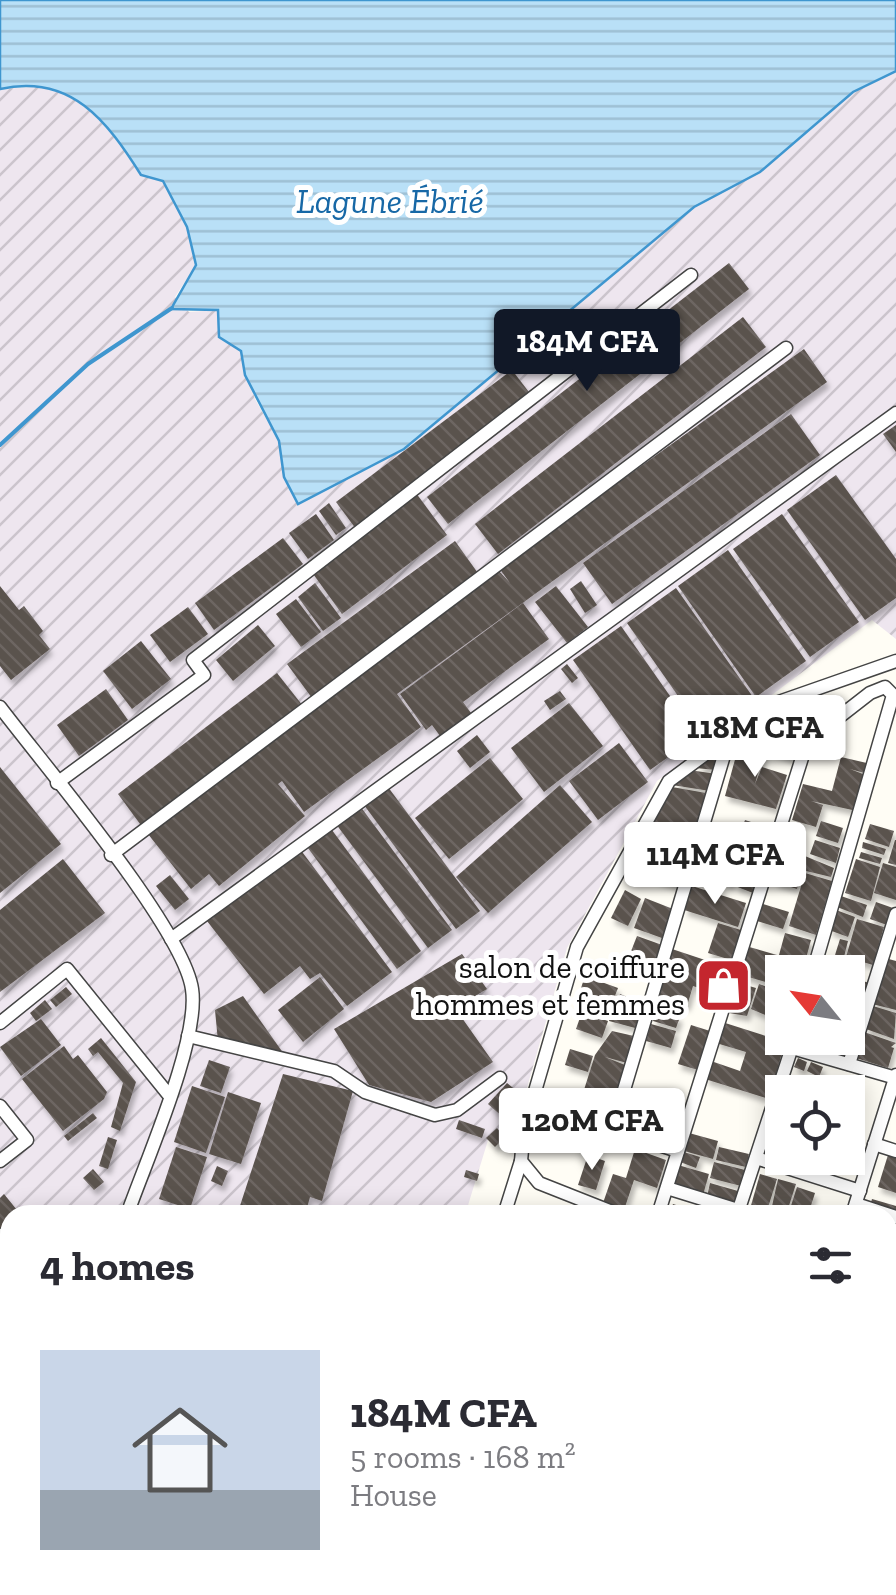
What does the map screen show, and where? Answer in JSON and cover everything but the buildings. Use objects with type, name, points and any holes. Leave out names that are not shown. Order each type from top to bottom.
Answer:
[{"type":"street","points":[[57,783],[204,674],[193,660],[691,275]]},
{"type":"street","points":[[111,856],[786,348]]},
{"type":"street","points":[[171,940],[896,413]]},
{"type":"street","points":[[507,1205],[560,1000],[596,908],[669,781],[773,704],[896,662]]},
{"type":"street","points":[[661,1205],[807,744],[870,693],[880,687],[893,690],[819,955]]},
{"type":"street","points":[[773,704],[807,744]]},
{"type":"street","points":[[0,707],[171,940],[192,989],[188,1036],[129,1205]]},
{"type":"street","points":[[678,1151],[612,1130],[731,732]]},
{"type":"street","points":[[849,1064],[896,914]]},
{"type":"street","points":[[0,1022],[67,969],[168,1094]]},
{"type":"street","points":[[188,1036],[334,1072],[365,1092],[435,1115],[458,1110],[500,1078]]},
{"type":"street","points":[[741,1205],[789,1055]]},
{"type":"street","points":[[756,1158],[856,1203],[896,1077],[825,1055]]},
{"type":"street","points":[[0,1106],[27,1140],[0,1161]]},
{"type":"street","points":[[874,1144],[896,1151]]},
{"type":"street","points":[[520,1161],[539,1184],[594,1205]]},
{"type":"street","points":[[667,1188],[715,1205]]},
{"type":"shaded area","points":[[896,71],[896,639],[872,620],[657,781],[567,948],[516,1126],[489,1137],[468,1205],[0,1205],[0,89],[49,86],[82,99],[112,130],[140,175],[163,181],[187,227],[196,265],[175,297],[189,312],[218,310],[241,351],[255,399],[279,441],[284,477],[298,504],[404,449],[694,207],[760,172],[853,92]]},
{"type":"water","name":"Lagune Ébrié","points":[[0,0],[896,0],[896,71],[853,92],[760,172],[694,207],[404,449],[298,504],[284,477],[279,441],[245,375],[241,351],[219,337],[218,310],[171,309],[196,265],[187,227],[163,181],[141,175],[100,120],[67,95],[25,86],[0,89]]},
{"type":"waterway","points":[[0,445],[88,364],[172,308]]},
{"type":"place","name":"salon de coiffure hommes et femmes","points":[[724,985]]}]
